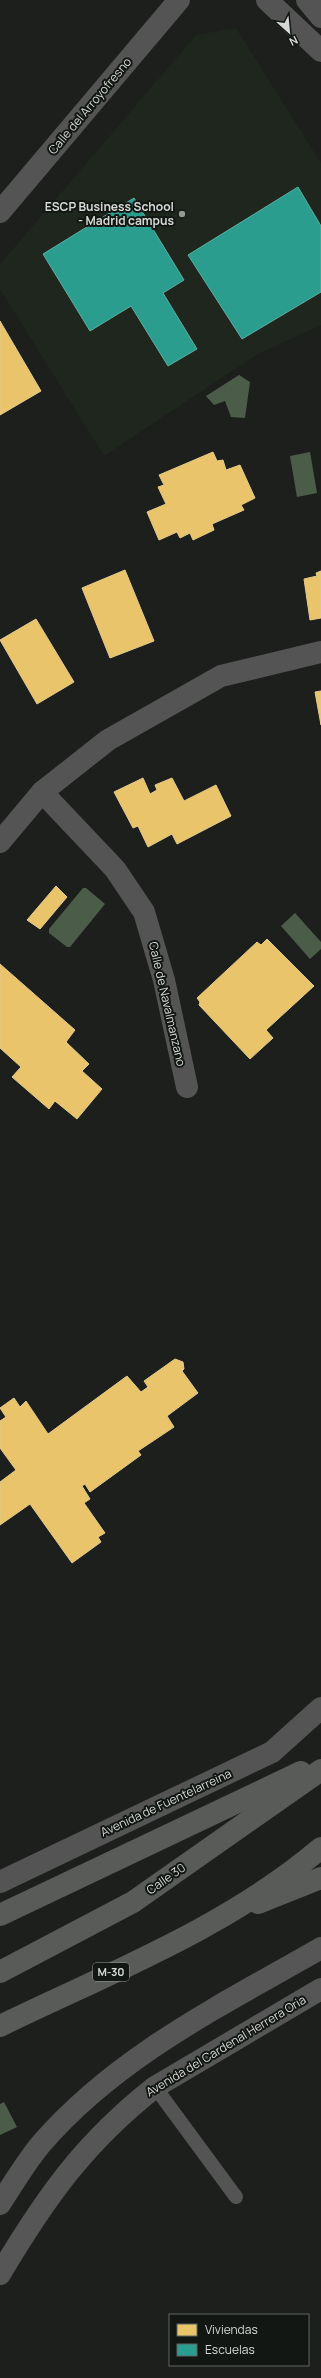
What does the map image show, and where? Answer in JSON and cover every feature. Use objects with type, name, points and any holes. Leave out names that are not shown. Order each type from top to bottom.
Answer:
[{"type":"highway","points":[[0,1915],[51,1889],[321,1764]]},
{"type":"highway","name":"Calle 30","points":[[0,1972],[133,1902],[321,1770]]},
{"type":"highway","name":"M-30","points":[[0,2026],[221,1917],[302,1864],[321,1848]]},
{"type":"highway","points":[[221,1917],[321,1878]]},
{"type":"main road","points":[[0,2204],[40,2145],[67,2117],[129,2062],[201,2017],[321,1948]]},
{"type":"main road","name":"Avenida del Cardenal Herrera Oria","points":[[0,2274],[42,2205],[68,2170],[100,2135],[155,2087],[321,1989]]},
{"type":"street","name":"Calle del Arroyofresno","points":[[0,212],[180,0]]},
{"type":"street","points":[[267,0],[321,51]]},
{"type":"street","points":[[307,0],[321,17]]},
{"type":"street","points":[[290,23],[321,67]]},
{"type":"street","points":[[0,842],[42,792],[108,740],[221,676],[321,652]]},
{"type":"street","name":"Calle de Navalmanzano","points":[[42,792],[115,869],[144,912],[164,980],[187,1086]]},
{"type":"street","name":"Avenida de Fuentelarreina","points":[[0,1882],[272,1752],[321,1708]]},
{"type":"lane","points":[[155,2087],[236,2197]]},
{"type":"shaded area","name":"ESCP Business School - Madrid campus","points":[[236,28],[321,163],[321,325],[258,354],[104,456],[0,289],[0,264],[196,35]]},
{"type":"shaded area","points":[[239,375],[250,382],[245,418],[231,417],[225,401],[214,405],[206,396]]},
{"type":"shaded area","points":[[310,452],[317,493],[297,497],[290,456]]},
{"type":"shaded area","points":[[83,888],[86,888],[105,904],[70,947],[67,947],[49,933],[49,929]]},
{"type":"shaded area","points":[[295,913],[321,942],[321,949],[310,959],[281,926]]},
{"type":"shaded area","points":[[4,2102],[17,2127],[0,2135],[0,2104]]},
{"type":"building: Viviendas","points":[[0,321],[41,391],[0,415]]},
{"type":"building: Viviendas","points":[[213,452],[217,461],[223,460],[226,470],[240,465],[255,498],[241,505],[244,510],[212,524],[214,530],[193,540],[190,533],[180,538],[177,532],[159,540],[147,512],[166,504],[158,487],[164,485],[159,475]]},
{"type":"building: Viviendas","points":[[125,570],[154,641],[110,658],[82,588]]},
{"type":"building: Viviendas","points":[[321,571],[321,618],[310,620],[304,579],[317,576],[316,573]]},
{"type":"building: Viviendas","points":[[36,619],[74,682],[37,704],[0,640]]},
{"type":"building: Viviendas","points":[[321,691],[321,725],[315,692]]},
{"type":"building: Viviendas","points":[[143,778],[150,794],[157,790],[155,785],[172,778],[184,801],[216,785],[231,816],[177,844],[172,834],[148,847],[138,826],[133,828],[114,792]]},
{"type":"building: Viviendas","points":[[56,886],[67,897],[40,929],[27,920]]},
{"type":"building: Viviendas","points":[[267,939],[314,986],[266,1030],[273,1038],[250,1059],[199,1005],[200,1002],[197,998],[257,942],[261,945]]},
{"type":"building: Viviendas","points":[[0,964],[75,1030],[66,1042],[89,1064],[82,1071],[102,1089],[77,1119],[55,1101],[49,1109],[12,1077],[21,1067],[0,1048]]},
{"type":"building: Viviendas","points":[[175,1359],[183,1362],[184,1369],[182,1371],[198,1393],[167,1416],[174,1427],[138,1451],[141,1455],[90,1492],[85,1484],[82,1486],[90,1499],[84,1503],[105,1533],[98,1537],[101,1542],[72,1563],[30,1504],[0,1525],[0,1482],[16,1470],[0,1448],[0,1421],[6,1417],[0,1408],[14,1398],[20,1407],[26,1401],[48,1434],[127,1376],[141,1392],[148,1387],[144,1381]]},
{"type":"building: Escuelas","points":[[298,187],[321,226],[321,292],[242,339],[188,255]]},
{"type":"building: Escuelas","points":[[134,198],[184,280],[163,293],[197,349],[168,366],[131,306],[90,331],[43,254]]},
{"type":"place","name":"ESCP Business School - Madrid campus","points":[[182,214]]}]
